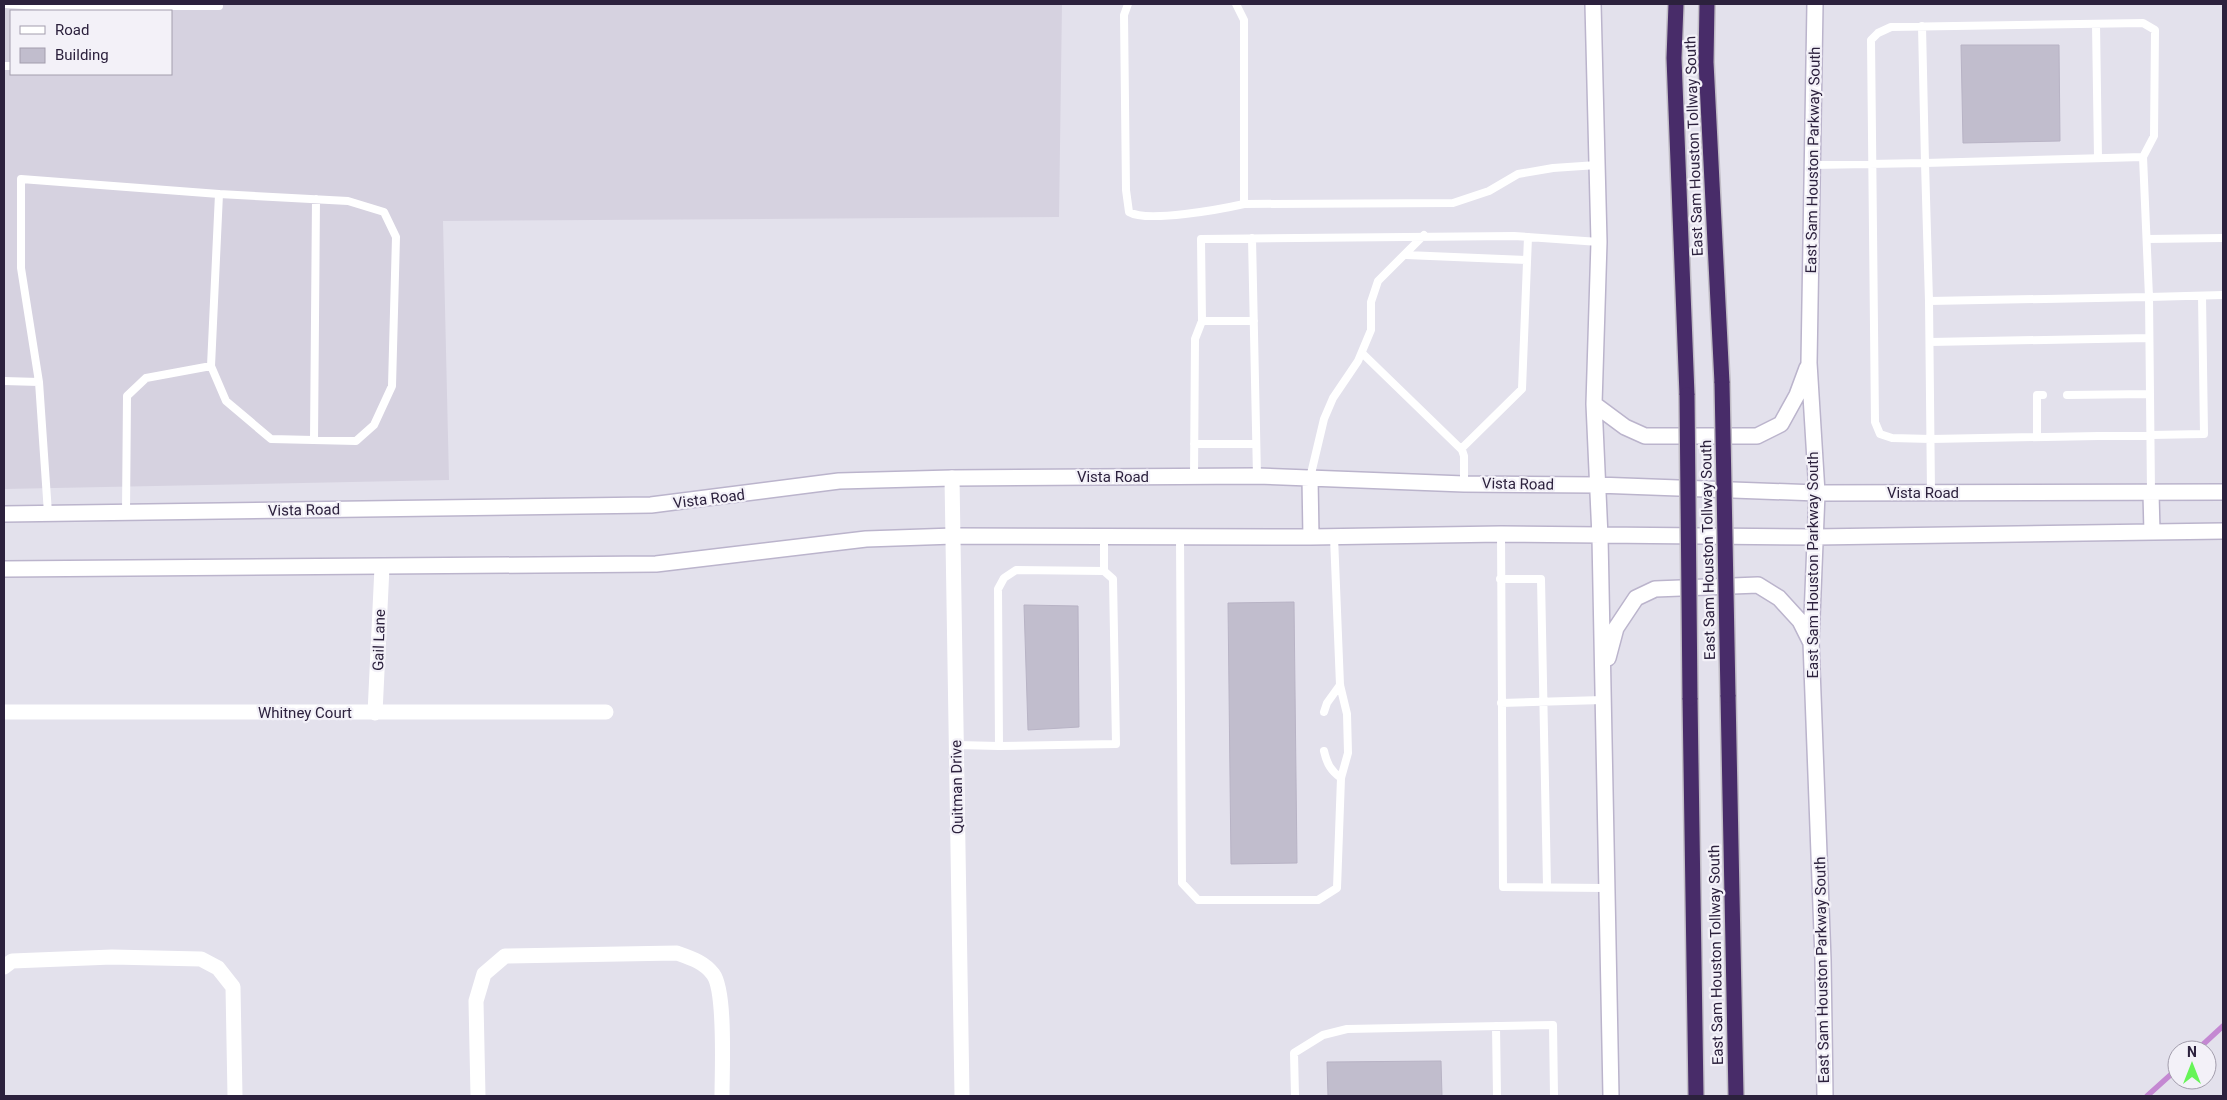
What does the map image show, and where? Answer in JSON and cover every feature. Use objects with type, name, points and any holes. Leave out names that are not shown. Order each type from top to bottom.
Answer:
[{"type":"highway","name":"East Sam Houston Tollway South","points":[[1676,4],[1674,58],[1688,395],[1696,1096]]},
{"type":"highway","name":"East Sam Houston Tollway South","points":[[1707,4],[1706,62],[1722,384],[1736,1096]]},
{"type":"street","points":[[1593,4],[1599,242],[1594,404],[1600,537],[1611,1096]]},
{"type":"street","name":"East Sam Houston Parkway South","points":[[1815,4],[1809,363],[1817,493],[1811,642],[1823,960],[1825,1096]]},
{"type":"street","points":[[1594,404],[1625,427],[1645,436],[1757,436],[1781,424],[1797,395],[1809,363]]},
{"type":"street","name":"Vista Road","points":[[4,514],[651,505],[839,481],[952,478],[1257,476],[1464,484],[1597,485],[1817,493],[2223,492]]},
{"type":"street","name":"Quitman Drive","points":[[952,478],[962,1096]]},
{"type":"street","points":[[1310,478],[1311,537]]},
{"type":"street","points":[[2151,493],[2152,532]]},
{"type":"street","points":[[4,569],[656,564],[866,539],[954,536],[1334,537],[1501,534],[1600,537],[1815,537],[2223,530]]},
{"type":"street","name":"Gail Lane","points":[[376,713],[382,567]]},
{"type":"street","points":[[1603,674],[1616,628],[1636,598],[1656,588],[1758,585],[1779,598],[1800,621],[1811,642]]},
{"type":"street","name":"Whitney Court","points":[[4,712],[606,712]]},
{"type":"street","points":[[478,1096],[476,1001],[484,974],[505,956],[677,953],[701,961],[714,975],[720,992],[722,1096]]},
{"type":"street","points":[[4,967],[12,961],[112,957],[200,959],[218,968],[233,987],[235,1096]]},
{"type":"lane","points":[[4,4],[48,8],[219,6]]},
{"type":"lane","points":[[1128,4],[1124,15],[1126,190],[1129,212],[1134,215],[1211,212],[1244,204],[1453,203],[1489,191],[1518,174],[1553,168],[1597,165]]},
{"type":"lane","points":[[1236,4],[1244,20],[1244,204]]},
{"type":"lane","points":[[2151,493],[2150,436],[2148,239],[2143,157],[2154,136],[2155,30],[2142,23],[1891,27],[1878,33],[1871,40],[1875,422],[1880,434],[1892,438],[1931,439],[2150,436],[2204,434],[2202,296]]},
{"type":"lane","points":[[2096,24],[2098,158]]},
{"type":"lane","points":[[1922,26],[1924,163],[1930,301],[1931,493]]},
{"type":"lane","points":[[1812,165],[2143,157]]},
{"type":"lane","points":[[48,513],[39,382],[21,268],[21,179],[219,194],[348,200],[384,212],[396,236],[392,386],[374,425],[356,441],[272,439],[226,402],[211,366],[219,194]]},
{"type":"lane","points":[[314,440],[316,199]]},
{"type":"lane","points":[[1194,476],[1195,339],[1202,321],[1201,239],[1424,235],[1528,237],[1599,242]]},
{"type":"lane","points":[[1310,478],[1324,420],[1333,398],[1358,361],[1371,330],[1373,290],[1378,281],[1424,235]]},
{"type":"lane","points":[[1461,449],[1522,388],[1528,237]]},
{"type":"lane","points":[[1252,238],[1257,476]]},
{"type":"lane","points":[[2148,239],[2223,238]]},
{"type":"lane","points":[[1406,255],[1527,260]]},
{"type":"lane","points":[[1930,301],[2223,295]]},
{"type":"lane","points":[[1202,321],[1254,321]]},
{"type":"lane","points":[[1930,342],[2149,338]]},
{"type":"lane","points":[[1362,353],[1461,449],[1464,456],[1464,484]]},
{"type":"lane","points":[[126,512],[127,396],[146,378],[211,366]]},
{"type":"lane","points":[[4,381],[39,382]]},
{"type":"lane","points":[[2067,394],[2150,394]]},
{"type":"lane","points":[[2036,438],[2037,395],[2044,395]]},
{"type":"lane","points":[[1194,444],[1256,444]]},
{"type":"lane","points":[[1501,534],[1503,887],[1606,888]]},
{"type":"lane","points":[[1104,537],[1104,571]]},
{"type":"lane","points":[[1180,537],[1182,883],[1198,900],[1318,900],[1337,888],[1341,778],[1348,753],[1348,714],[1340,685],[1334,537]]},
{"type":"lane","points":[[957,745],[1000,746],[1116,744],[1113,579],[1104,571],[1016,570],[1004,578],[998,589],[1000,746]]},
{"type":"lane","points":[[1500,579],[1541,579],[1547,886]]},
{"type":"lane","points":[[1324,712],[1327,703],[1340,685]]},
{"type":"lane","points":[[1502,703],[1603,700]]},
{"type":"lane","points":[[1324,751],[1330,767],[1341,778]]},
{"type":"lane","points":[[1295,1096],[1294,1053],[1323,1035],[1347,1029],[1553,1025],[1554,1096]]},
{"type":"lane","points":[[1496,1026],[1498,1096]]},
{"type":"shaded area","points":[[4,4],[1062,4],[1059,217],[443,221],[449,480],[4,489]]},
{"type":"building","points":[[1961,45],[2059,45],[2060,141],[1963,143]]},
{"type":"building","points":[[1294,602],[1297,863],[1231,864],[1228,603]]},
{"type":"building","points":[[1024,605],[1078,606],[1079,727],[1028,730]]},
{"type":"building","points":[[1441,1061],[1442,1096],[1328,1096],[1327,1062]]},
{"type":"waterway","points":[[2208,1040],[2223,1026]]},
{"type":"waterway","points":[[2147,1096],[2167,1078]]}]
